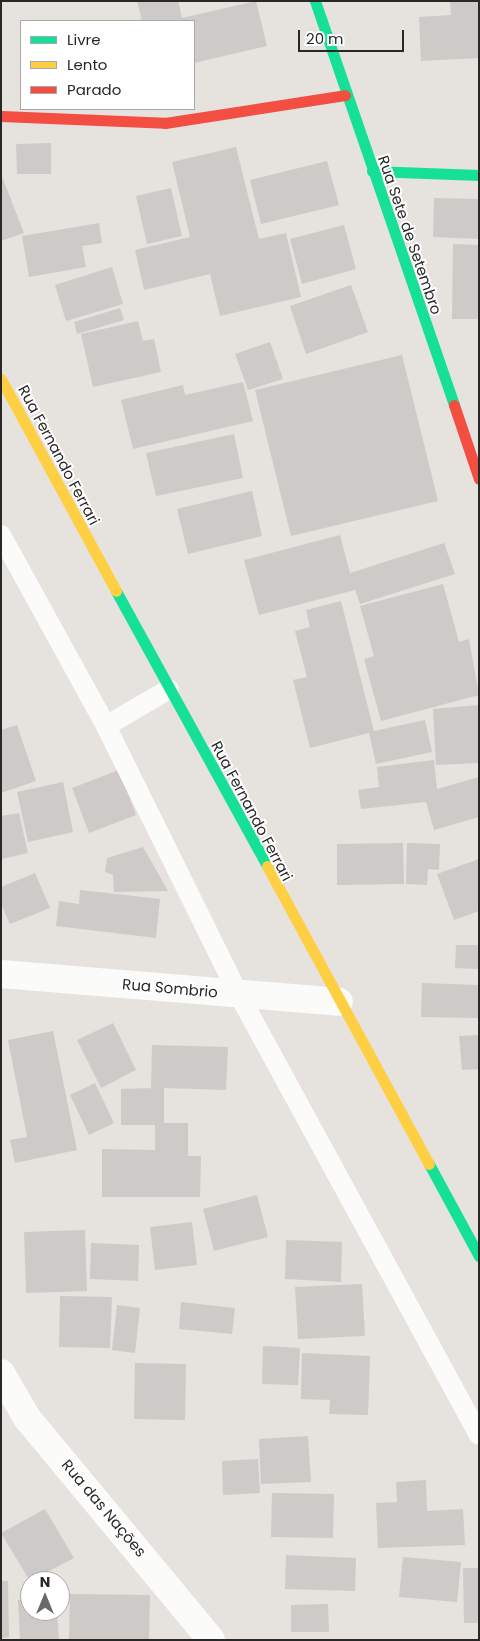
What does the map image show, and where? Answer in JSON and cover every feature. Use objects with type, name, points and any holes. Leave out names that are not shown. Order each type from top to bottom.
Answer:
[{"type":"main road","name":"Rua Sete de Setembro","points":[[315,1],[345,95],[479,479]]},
{"type":"main road","points":[[1,116],[165,123],[345,95]]},
{"type":"main road","points":[[372,171],[479,174]]},
{"type":"main road","name":"Rua Fernando Ferrari","points":[[3,385],[479,1256]]},
{"type":"street","name":"Rua Sombrio","points":[[1,974],[339,1002]]},
{"type":"street","name":"Rua das Nações","points":[[1,1373],[27,1418],[211,1640]]},
{"type":"lane","points":[[1,535],[106,726],[238,993],[479,1435]]},
{"type":"lane","points":[[106,726],[169,689]]},
{"type":"building","points":[[137,1],[178,1],[182,18],[256,1],[267,46],[195,63],[195,20],[142,20]]},
{"type":"building","points":[[479,1],[479,58],[421,61],[419,17],[451,15],[450,2]]},
{"type":"building","points":[[51,143],[51,174],[17,174],[16,144]]},
{"type":"building","points":[[236,147],[259,239],[286,233],[301,297],[220,316],[210,274],[144,290],[135,250],[190,237],[172,162]]},
{"type":"building","points":[[327,161],[339,205],[261,224],[250,180]]},
{"type":"building","points":[[1,174],[24,233],[1,241]]},
{"type":"building","points":[[171,188],[182,236],[147,244],[136,196]]},
{"type":"building","points":[[434,198],[479,199],[479,239],[433,237]]},
{"type":"building","points":[[99,223],[102,243],[82,246],[86,267],[29,277],[22,236]]},
{"type":"building","points":[[344,225],[356,269],[302,284],[290,239]]},
{"type":"building","points":[[453,244],[479,245],[479,319],[452,319]]},
{"type":"building","points":[[112,267],[123,304],[66,321],[55,285]]},
{"type":"building","points":[[351,285],[368,332],[306,354],[290,306]]},
{"type":"building","points":[[120,308],[124,320],[77,334],[74,322]]},
{"type":"building","points":[[138,321],[143,341],[154,339],[161,372],[93,387],[81,334]]},
{"type":"building","points":[[270,342],[283,379],[248,390],[235,354]]},
{"type":"building","points":[[402,355],[438,501],[291,536],[255,390]]},
{"type":"building","points":[[243,382],[253,421],[133,449],[121,400],[183,385],[185,395]]},
{"type":"building","points":[[234,434],[243,478],[156,496],[146,453]]},
{"type":"building","points":[[252,491],[262,536],[188,554],[177,509]]},
{"type":"building","points":[[340,535],[350,573],[444,543],[455,574],[360,604],[355,590],[259,615],[244,560]]},
{"type":"building","points":[[443,584],[459,642],[469,639],[479,695],[381,721],[364,659],[374,656],[360,606]]},
{"type":"building","points":[[341,601],[374,731],[425,720],[432,752],[376,764],[369,733],[310,748],[293,680],[307,677],[295,631],[310,627],[306,610]]},
{"type":"building","points":[[479,705],[479,763],[436,765],[433,709]]},
{"type":"building","points":[[17,725],[36,781],[1,793],[1,730]]},
{"type":"building","points":[[434,760],[437,789],[479,777],[479,817],[434,830],[426,802],[361,809],[358,790],[379,787],[377,767]]},
{"type":"building","points":[[119,770],[136,815],[89,833],[72,788]]},
{"type":"building","points":[[63,782],[73,832],[28,842],[17,792]]},
{"type":"building","points":[[19,813],[28,853],[1,859],[1,816]]},
{"type":"building","points":[[403,843],[404,884],[337,885],[337,844]]},
{"type":"building","points":[[407,843],[440,844],[439,870],[428,869],[427,885],[406,884]]},
{"type":"building","points":[[143,847],[168,891],[114,892],[113,875],[105,872],[107,858]]},
{"type":"building","points":[[479,859],[479,911],[454,920],[437,874]]},
{"type":"building","points":[[35,873],[50,908],[10,924],[1,904],[1,887]]},
{"type":"building","points":[[80,890],[160,899],[156,938],[56,926],[59,901],[79,904]]},
{"type":"building","points":[[456,945],[479,945],[479,969],[455,968]]},
{"type":"building","points":[[422,983],[479,985],[479,1018],[421,1017]]},
{"type":"building","points":[[113,1023],[136,1070],[101,1088],[77,1040]]},
{"type":"building","points":[[53,1031],[77,1150],[15,1163],[10,1140],[27,1137],[8,1040]]},
{"type":"building","points":[[479,1035],[479,1069],[462,1070],[459,1036]]},
{"type":"building","points":[[152,1045],[228,1047],[226,1090],[164,1088],[164,1123],[188,1123],[188,1156],[201,1156],[200,1197],[102,1197],[102,1149],[155,1150],[155,1125],[121,1125],[121,1089],[156,1088],[151,1088]]},
{"type":"building","points":[[95,1083],[114,1123],[89,1135],[70,1095]]},
{"type":"building","points":[[257,1195],[268,1237],[214,1251],[203,1209]]},
{"type":"building","points":[[192,1222],[197,1265],[155,1270],[150,1227]]},
{"type":"building","points":[[85,1230],[87,1291],[26,1293],[24,1232]]},
{"type":"building","points":[[286,1240],[342,1242],[341,1282],[285,1279]]},
{"type":"building","points":[[91,1243],[139,1245],[138,1281],[90,1279]]},
{"type":"building","points":[[362,1284],[365,1336],[298,1339],[295,1287]]},
{"type":"building","points":[[60,1296],[112,1297],[110,1348],[59,1347]]},
{"type":"building","points":[[181,1302],[235,1308],[232,1334],[179,1329]]},
{"type":"building","points":[[117,1305],[140,1308],[135,1353],[112,1350]]},
{"type":"building","points":[[263,1346],[300,1348],[298,1385],[262,1384]]},
{"type":"building","points":[[302,1353],[370,1356],[368,1415],[329,1414],[330,1400],[301,1399]]},
{"type":"building","points":[[135,1363],[186,1364],[185,1420],[134,1419]]},
{"type":"building","points":[[308,1436],[311,1482],[261,1484],[259,1439]]},
{"type":"building","points":[[258,1459],[260,1493],[223,1495],[222,1461]]},
{"type":"building","points":[[426,1480],[427,1511],[463,1509],[465,1545],[378,1548],[376,1503],[397,1502],[396,1482]]},
{"type":"building","points":[[272,1493],[334,1494],[333,1538],[271,1537]]},
{"type":"building","points":[[45,1509],[74,1558],[49,1571],[24,1571],[1,1533]]},
{"type":"building","points":[[286,1555],[356,1558],[355,1591],[285,1589]]},
{"type":"building","points":[[403,1557],[461,1562],[457,1602],[399,1597]]},
{"type":"building","points":[[463,1568],[479,1568],[479,1623],[464,1623]]},
{"type":"building","points":[[1,1581],[8,1581],[9,1637],[1,1638]]},
{"type":"building","points":[[70,1594],[150,1595],[149,1640],[69,1640]]},
{"type":"building","points":[[18,1600],[20,1600],[20,1621],[58,1621],[59,1639],[20,1640]]},
{"type":"building","points":[[328,1604],[329,1632],[291,1632],[291,1605]]},
{"type":"traffic: fast","points":[[315,1],[454,405]]},
{"type":"traffic: fast","points":[[372,171],[479,175]]},
{"type":"traffic: fast","points":[[116,591],[267,866]]},
{"type":"traffic: fast","points":[[429,1164],[479,1256]]},
{"type":"traffic: slow","points":[[1,379],[116,591]]},
{"type":"traffic: slow","points":[[267,866],[429,1164]]},
{"type":"traffic: jam","points":[[1,116],[165,123],[345,95]]},
{"type":"traffic: jam","points":[[454,405],[479,479]]}]
